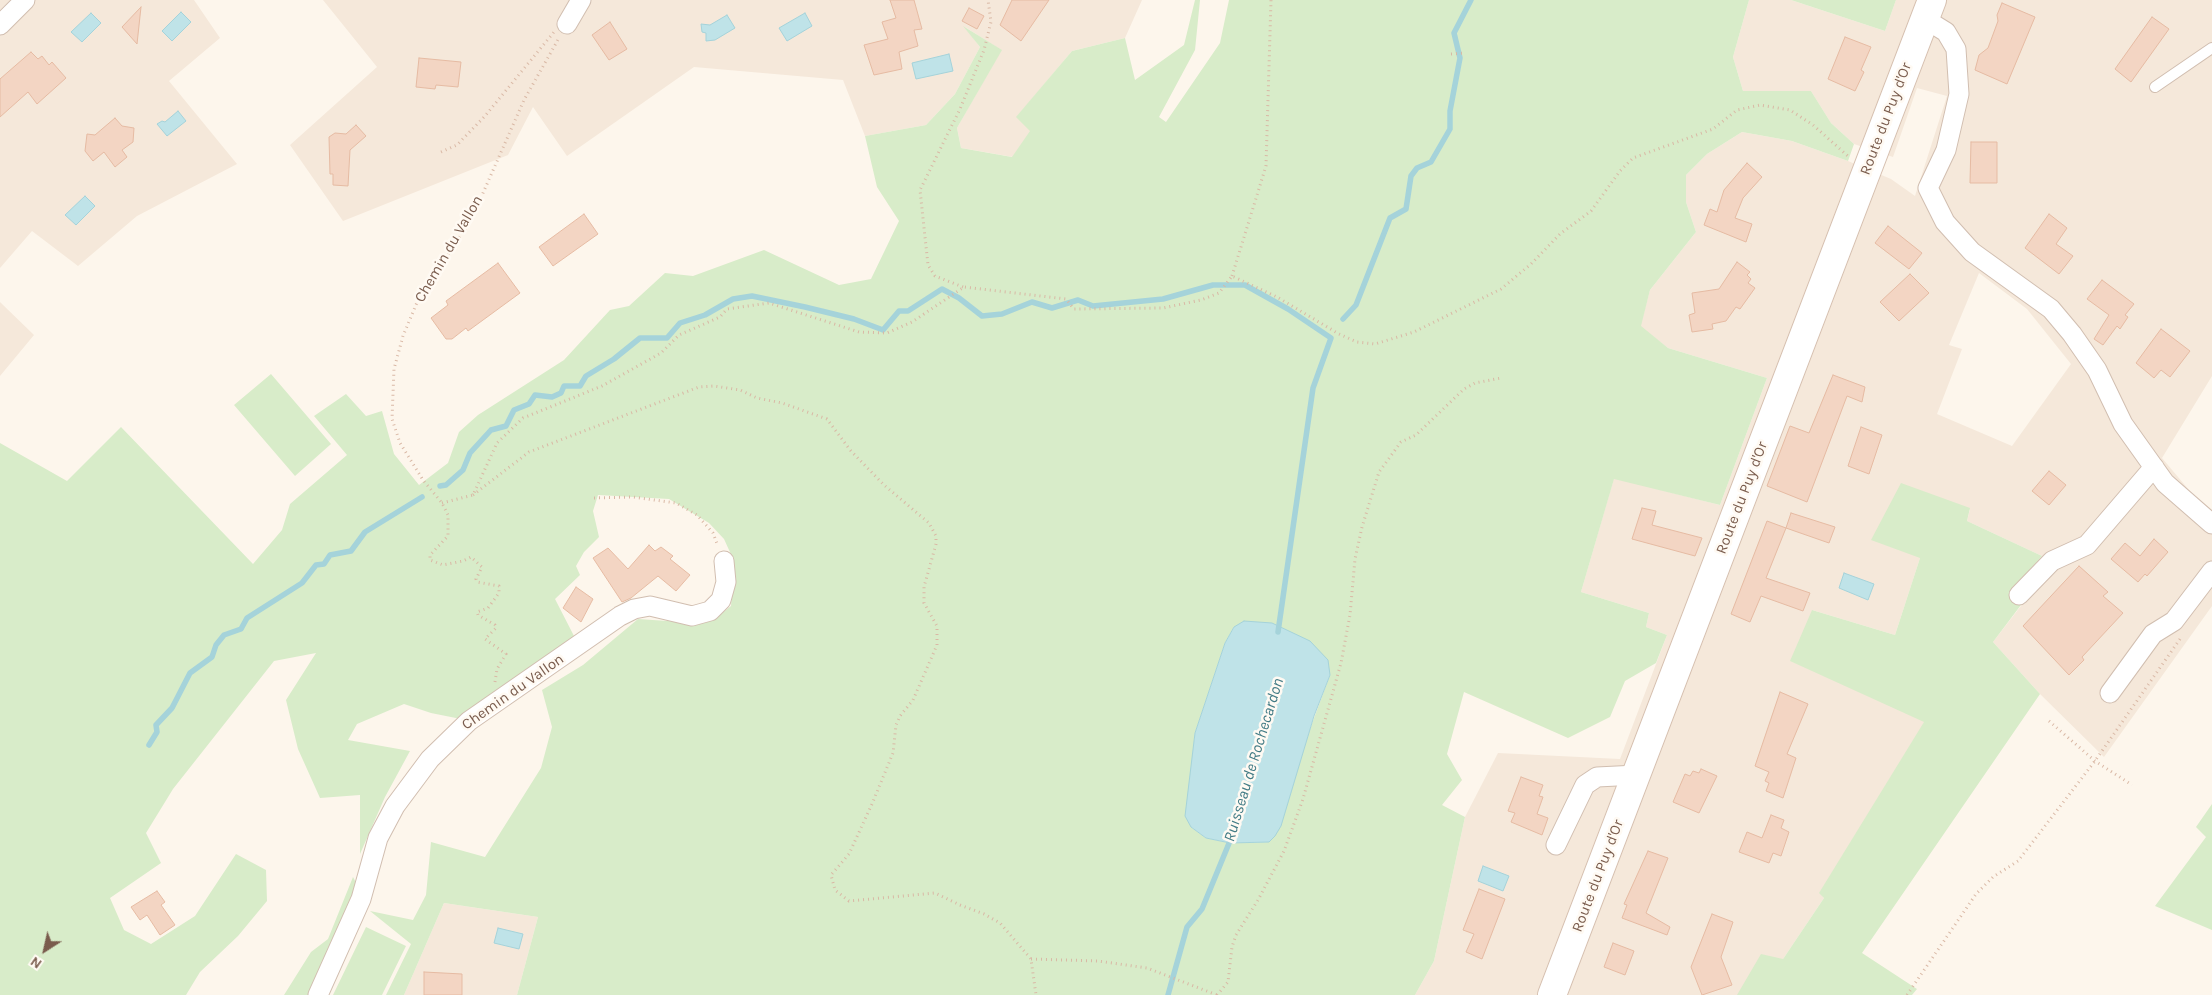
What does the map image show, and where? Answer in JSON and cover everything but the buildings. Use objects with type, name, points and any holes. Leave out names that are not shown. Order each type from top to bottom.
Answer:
[{"type":"main road","name":"Route du Puy d'Or","points":[[1552,995],[1928,10]]},
{"type":"street","points":[[0,24],[25,0]]},
{"type":"street","points":[[567,24],[581,0]]},
{"type":"street","points":[[1928,10],[1946,32],[1956,50],[1959,94],[1946,150],[1928,188],[1945,222],[1972,252],[2051,309],[2072,334],[2097,370],[2123,424],[2165,483],[2212,524]]},
{"type":"street","points":[[2019,595],[2052,561],[2087,545],[2154,467]]},
{"type":"street","name":"Chemin du Vallon","points":[[318,995],[361,899],[378,838],[395,806],[430,759],[469,722],[499,699],[620,616],[634,609],[650,606],[692,616],[710,611],[721,600],[726,582],[724,561]]},
{"type":"street","points":[[2110,693],[2153,634],[2174,621],[2212,570]]},
{"type":"street","points":[[1556,845],[1585,785],[1597,778],[1637,775]]},
{"type":"lane","points":[[2155,87],[2212,48]]},
{"type":"path","points":[[988,0],[991,22],[984,50],[960,109],[920,190],[928,265],[935,276],[964,287],[1066,299],[1074,309],[1163,308],[1201,300],[1219,293],[1232,276],[1266,166],[1271,0]]},
{"type":"path","points":[[441,152],[457,145],[485,116],[553,33],[567,24]]},
{"type":"path","name":"Chemin du Vallon","points":[[442,504],[423,480],[400,443],[392,419],[394,369],[418,300],[472,218],[524,100],[567,24]]},
{"type":"path","points":[[1451,54],[1465,53]]},
{"type":"path","points":[[1232,276],[1277,297],[1339,334],[1357,342],[1375,344],[1414,332],[1501,289],[1531,264],[1560,234],[1591,211],[1620,171],[1633,158],[1713,129],[1737,110],[1760,105],[1790,110],[1813,125],[1849,156],[1869,166]]},
{"type":"path","points":[[473,495],[497,443],[523,418],[602,386],[661,352],[679,335],[720,318],[727,309],[769,302],[859,332],[887,333],[912,322],[964,287]]},
{"type":"path","points":[[1031,959],[1098,961],[1147,968],[1217,995],[1228,982],[1232,947],[1236,935],[1258,900],[1284,851],[1303,799],[1341,663],[1350,615],[1354,560],[1379,472],[1401,442],[1416,435],[1464,389],[1474,383],[1501,378]]},
{"type":"path","points":[[499,699],[494,680],[506,654],[485,639],[496,628],[495,625],[478,615],[477,612],[488,608],[499,593],[499,586],[477,582],[476,579],[482,567],[470,556],[462,561],[443,565],[430,560],[430,555],[448,536],[448,515],[442,504],[473,495],[529,452],[699,386],[740,390],[756,398],[782,402],[827,420],[851,451],[884,485],[929,523],[936,536],[936,544],[924,587],[924,603],[937,626],[937,645],[914,700],[900,716],[896,725],[893,752],[849,854],[831,875],[835,890],[849,901],[935,893],[960,906],[984,914],[1000,923],[1031,959],[1036,995]]},
{"type":"path","points":[[594,498],[633,498],[676,503],[697,515],[713,533],[724,561]]},
{"type":"path","points":[[1907,995],[1976,894],[1993,877],[2018,862],[2095,761],[2184,633]]},
{"type":"path","points":[[2049,721],[2095,761],[2132,785]]},
{"type":"shaded area","points":[[0,0],[194,0],[220,38],[169,81],[237,164],[137,216],[78,266],[32,231],[0,268]]},
{"type":"shaded area","points":[[323,0],[1142,0],[1125,38],[1072,51],[1017,117],[1031,131],[1013,157],[961,148],[957,128],[1001,50],[965,27],[980,47],[955,94],[926,125],[865,136],[843,80],[694,67],[567,156],[533,107],[508,155],[343,221],[290,145],[377,67]]},
{"type":"shaded area","points":[[1749,0],[1791,0],[1885,31],[1896,0],[2212,0],[2212,376],[2162,458],[2194,496],[2212,510],[2212,606],[2104,757],[2040,694],[1993,642],[2024,602],[2014,589],[2042,556],[1967,521],[1970,509],[1920,558],[1895,635],[1812,610],[1925,722],[1820,893],[1824,898],[1783,959],[1762,995],[1415,995],[1434,961],[1465,817],[1498,753],[1620,759],[1667,635],[1646,627],[1649,613],[1581,592],[1614,478],[1720,505],[1767,378],[1668,348],[1640,327],[1650,290],[1696,232],[1686,202],[1686,175],[1707,154],[1742,132],[1792,141],[1848,161],[1891,179],[1915,196],[1947,96],[1917,88],[1893,157],[1854,144],[1831,123],[1811,91],[1743,91],[1733,57]],"holes":[[[1979,273],[2027,309],[2071,364],[2012,446],[1937,414],[1962,349],[1949,345]]]},
{"type":"shaded area","points":[[0,302],[34,335],[0,376]]},
{"type":"shaded area","points":[[444,903],[538,917],[517,995],[404,995]]},
{"type":"green space","points":[[1195,0],[1200,0],[1195,50],[1159,117],[1166,122],[1220,43],[1229,0],[1749,0],[1733,57],[1743,91],[1811,91],[1831,123],[1854,144],[1848,161],[1792,141],[1742,132],[1707,154],[1686,175],[1686,202],[1696,232],[1650,290],[1641,326],[1668,348],[1767,378],[1720,505],[1614,479],[1581,592],[1649,613],[1646,627],[1667,635],[1656,663],[1625,681],[1610,717],[1568,738],[1464,692],[1447,754],[1462,780],[1442,805],[1465,817],[1434,961],[1415,995],[517,995],[538,917],[444,903],[404,995],[386,995],[411,944],[370,911],[413,920],[426,895],[431,842],[485,857],[541,768],[552,727],[542,690],[583,665],[638,619],[697,623],[722,613],[731,606],[734,561],[724,539],[709,523],[669,499],[598,495],[593,511],[599,537],[584,552],[576,566],[580,575],[555,599],[574,636],[534,668],[461,719],[431,713],[404,704],[357,724],[348,740],[410,751],[385,797],[360,854],[360,795],[320,798],[298,749],[286,700],[316,653],[274,661],[173,789],[146,833],[161,863],[110,898],[124,930],[151,944],[195,916],[236,854],[266,870],[267,901],[238,936],[200,972],[186,995],[0,995],[0,443],[67,481],[121,427],[253,564],[282,530],[290,504],[347,455],[314,416],[346,394],[366,416],[382,411],[394,454],[419,485],[448,463],[459,432],[478,415],[564,360],[610,310],[629,306],[665,273],[693,276],[764,250],[839,285],[871,279],[899,221],[877,187],[865,136],[926,125],[955,94],[980,47],[963,26],[1002,50],[957,128],[961,148],[1012,157],[1030,131],[1016,117],[1072,51],[1125,38],[1135,80],[1184,45]],"holes":[[[1234,627],[1330,675],[1268,842],[1230,843],[1206,838],[1191,827],[1195,733],[1225,643]]]},
{"type":"green space","points":[[1791,0],[1896,0],[1885,31]]},
{"type":"green space","points":[[271,374],[331,444],[295,476],[234,405]]},
{"type":"green space","points":[[1901,483],[1970,508],[1967,521],[2042,556],[2014,588],[2024,601],[1993,642],[2040,694],[1862,953],[1917,989],[1912,995],[1737,995],[1761,954],[1783,959],[1824,898],[1819,893],[1924,722],[1790,661],[1812,610],[1895,635],[1920,558],[1871,540]]},
{"type":"green space","points":[[2212,804],[2212,930],[2155,906],[2206,837],[2196,827]]},
{"type":"green space","points":[[353,877],[360,890],[313,995],[284,995],[311,952],[328,939]]},
{"type":"green space","points":[[366,927],[406,946],[382,995],[333,995]]},
{"type":"water","points":[[181,12],[191,22],[172,41],[162,31]]},
{"type":"water","points":[[91,13],[101,23],[82,42],[71,32]]},
{"type":"water","points":[[805,13],[812,26],[787,41],[779,28]]},
{"type":"water","points":[[727,15],[735,28],[715,40],[706,41],[706,33],[702,32],[701,24],[710,25]]},
{"type":"water","points":[[949,54],[953,71],[916,79],[912,63]]},
{"type":"water","points":[[178,111],[186,121],[167,136],[157,124],[162,121],[165,122]]},
{"type":"water","points":[[85,196],[95,206],[76,225],[65,215]]},
{"type":"water","points":[[1844,573],[1874,584],[1868,600],[1839,588]]},
{"type":"water","points":[[1244,621],[1272,623],[1310,641],[1328,660],[1330,675],[1314,716],[1281,826],[1269,842],[1230,843],[1206,838],[1191,827],[1185,816],[1195,733],[1225,643],[1234,627]]},
{"type":"water","points":[[1483,866],[1509,876],[1503,891],[1478,881]]},
{"type":"water","points":[[498,928],[523,934],[519,949],[494,943]]},
{"type":"waterway","name":"Ruisseau de Rochecardon","points":[[1343,319],[1356,305],[1390,218],[1406,209],[1411,176],[1417,168],[1431,162],[1450,129],[1450,111],[1460,58],[1454,33],[1471,0]]},
{"type":"waterway","points":[[440,486],[446,485],[463,470],[470,453],[491,430],[506,426],[514,410],[529,404],[535,395],[552,397],[561,393],[564,386],[580,386],[586,376],[614,359],[640,338],[667,338],[680,323],[705,315],[733,299],[752,296],[854,319],[883,330],[899,311],[908,311],[942,289],[959,298],[982,316],[1002,314],[1032,302],[1052,308],[1078,300],[1093,306],[1163,299],[1213,285],[1245,285],[1288,309],[1331,338],[1313,388],[1278,632]]},
{"type":"waterway","points":[[149,745],[157,732],[156,725],[172,708],[190,673],[212,657],[216,645],[224,635],[241,629],[247,618],[302,583],[316,565],[324,564],[330,555],[351,551],[365,532],[422,497]]},
{"type":"waterway","name":"Ruisseau de Rochecardon","points":[[1168,995],[1187,927],[1202,909],[1232,836]]}]
